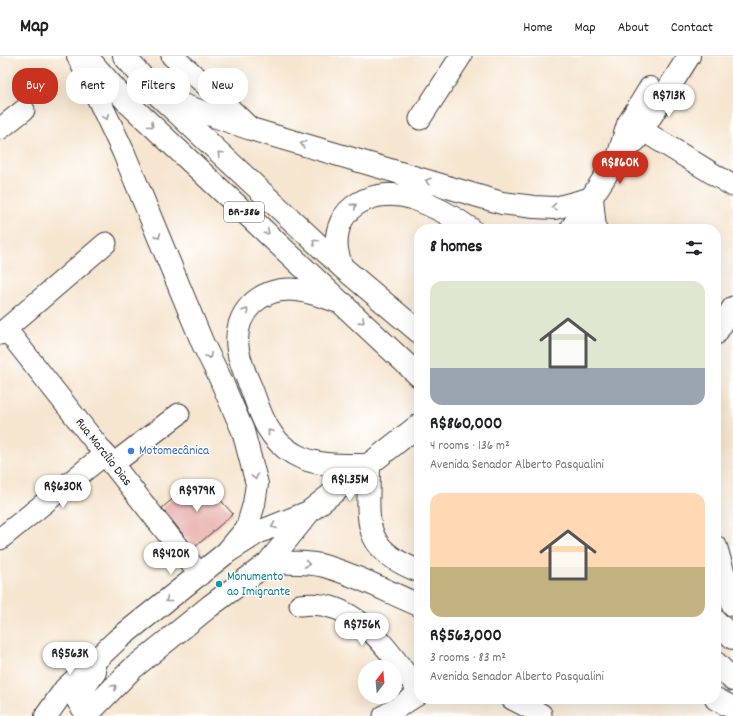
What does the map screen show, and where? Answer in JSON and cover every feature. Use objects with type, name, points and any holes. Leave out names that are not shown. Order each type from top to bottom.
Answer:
[{"type":"main road","points":[[78,56],[123,151],[203,344],[220,378],[243,431],[257,484],[254,504],[247,528],[226,554]]},
{"type":"main road","name":"BR-386","points":[[86,56],[128,103],[413,370]]},
{"type":"main road","name":"BR-386","points":[[124,56],[135,68]]},
{"type":"main road","points":[[574,224],[619,155],[628,124],[671,56]]},
{"type":"main road","points":[[619,155],[636,140],[689,56]]},
{"type":"main road","name":"BR-386","points":[[167,104],[342,267],[414,328]]},
{"type":"main road","points":[[180,104],[251,129],[502,203],[555,208],[592,198]]},
{"type":"main road","points":[[342,267],[337,249],[340,223],[347,212],[359,202],[373,196],[390,195],[411,198],[464,224]]},
{"type":"main road","points":[[592,198],[595,224]]},
{"type":"main road","points":[[344,304],[319,295],[297,290],[276,290],[266,294],[251,304],[243,314],[236,333],[238,352],[265,426],[277,442],[295,455],[324,464],[369,465]]},
{"type":"main road","points":[[117,640],[80,693],[78,702],[87,716],[132,669],[268,563],[310,511],[414,429]]},
{"type":"main road","points":[[369,465],[369,511],[374,541],[387,555],[403,565],[414,569]]},
{"type":"main road","points":[[46,716],[65,689],[117,640],[226,554],[259,532],[310,511]]},
{"type":"main road","points":[[268,563],[296,562],[323,566],[358,578],[414,604]]},
{"type":"main road","points":[[721,564],[733,605]]},
{"type":"main road","points":[[186,626],[204,591],[205,582],[200,575]]},
{"type":"main road","points":[[721,626],[733,638]]},
{"type":"main road","points":[[721,668],[733,680]]},
{"type":"main road","points":[[721,702],[733,708]]},
{"type":"street","points":[[172,56],[207,86],[251,129]]},
{"type":"street","points":[[420,119],[461,56]]},
{"type":"street","points":[[0,129],[24,110]]},
{"type":"street","points":[[642,130],[733,186]]},
{"type":"street","points":[[3,331],[106,243]]},
{"type":"street","points":[[721,326],[733,307]]},
{"type":"street","name":"Rua Marcílio Dias","points":[[3,331],[109,459],[200,575]]},
{"type":"street","points":[[0,540],[109,459],[179,414]]},
{"type":"street","points":[[300,605],[317,604],[336,607],[356,618],[387,649],[414,685]]},
{"type":"street","points":[[384,716],[414,695]]},
{"type":"street","points":[[521,704],[541,715]]},
{"type":"building","points":[[205,483],[233,514],[194,548],[162,508],[189,485],[195,492]]},
{"type":"place","name":"Motomecânica","points":[[131,451]]},
{"type":"place","name":"Monumento ao Imigrante","points":[[219,584]]}]
